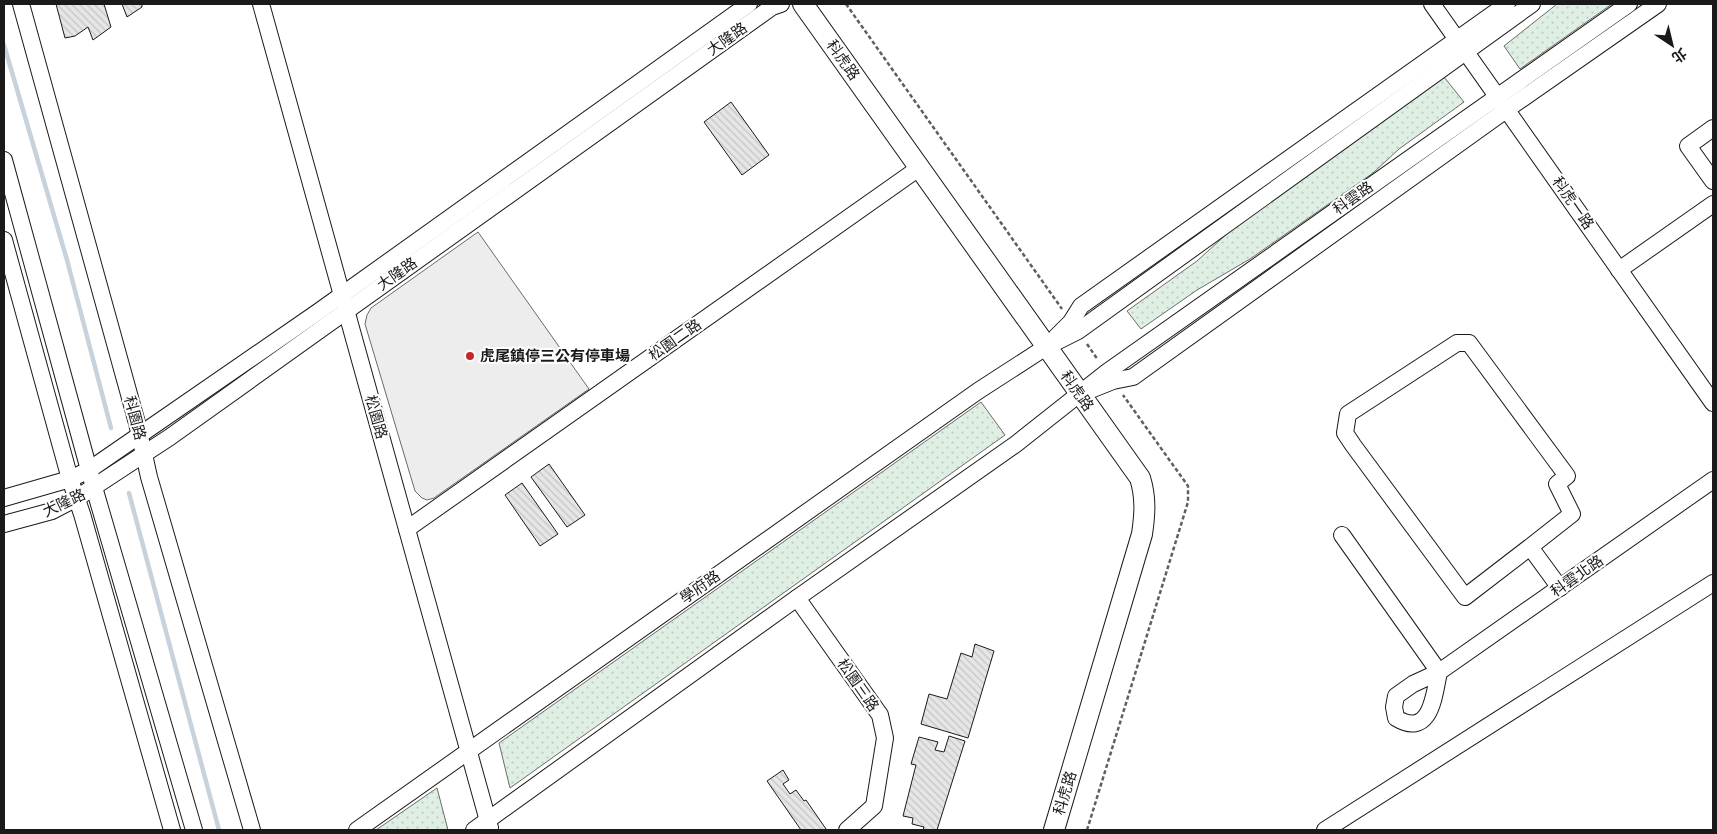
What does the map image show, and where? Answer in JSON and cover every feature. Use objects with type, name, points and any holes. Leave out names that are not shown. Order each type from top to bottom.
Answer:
[{"type":"main road","name":"科虎路","points":[[803,4],[1140,478],[1144,491],[1145,509],[1142,534],[1054,830]]},
{"type":"street","name":"科園路","points":[[21,4],[140,435],[149,476],[252,830]]},
{"type":"street","name":"松園路","points":[[261,4],[489,825]]},
{"type":"street","name":"大隆路","points":[[4,524],[52,511],[94,488],[144,455],[344,302],[749,4]]},
{"type":"street","name":"大隆路","points":[[4,498],[70,479],[89,470],[344,302],[772,7],[781,4]]},
{"type":"street","name":"科虎一路","points":[[1432,4],[1713,403]]},
{"type":"street","points":[[1046,347],[1078,331],[1461,46],[1507,4]]},
{"type":"street","points":[[1461,46],[1532,4]]},
{"type":"street","name":"科雲路","points":[[1079,394],[1107,372],[1629,4]]},
{"type":"street","points":[[474,830],[489,825],[797,598],[1016,444],[1079,394],[1113,381],[1133,377],[1506,110],[1658,4]]},
{"type":"street","points":[[1713,128],[1688,146],[1713,181]]},
{"type":"street","points":[[4,160],[94,488],[194,830]]},
{"type":"street","name":"松園二路","points":[[408,529],[919,168]]},
{"type":"street","points":[[1620,270],[1713,204]]},
{"type":"street","points":[[4,240],[70,479],[172,830]]},
{"type":"street","points":[[1457,343],[1469,343],[1567,476],[1557,484],[1572,514],[1530,546],[1465,597],[1353,445],[1346,433],[1348,414],[1457,343]]},
{"type":"street","name":"學府路","points":[[357,830],[962,402],[1046,347]]},
{"type":"street","name":"科雲北路","points":[[1342,535],[1439,672],[1713,480]]},
{"type":"street","points":[[1530,546],[1560,588]]},
{"type":"street","points":[[1326,830],[1713,583]]},
{"type":"street","name":"松園三路","points":[[797,598],[880,715],[885,738],[874,806],[847,830]]},
{"type":"green space","points":[[1557,4],[1612,4],[1520,69],[1504,46]]},
{"type":"green space","points":[[1444,77],[1464,102],[1399,149],[1373,173],[1250,259],[1197,290],[1141,329],[1127,311],[1197,261],[1230,231]]},
{"type":"green space","points":[[981,402],[1005,435],[510,788],[499,743]]},
{"type":"green space","points":[[437,788],[448,830],[376,830]]},
{"type":"shaded area","name":"虎尾鎮停三公有停車場","points":[[478,232],[589,389],[434,498],[427,500],[415,491],[365,324],[371,308]]},
{"type":"building","points":[[56,4],[104,4],[111,27],[93,40],[88,27],[75,36],[65,38]]},
{"type":"building","points":[[122,4],[142,4],[142,7],[127,17]]},
{"type":"building","points":[[731,102],[769,155],[742,175],[704,122]]},
{"type":"building","points":[[549,464],[585,515],[567,527],[531,477]]},
{"type":"building","points":[[522,483],[558,534],[540,546],[505,495]]},
{"type":"building","points":[[975,644],[994,651],[968,738],[921,724],[929,694],[947,699],[961,653],[972,657]]},
{"type":"building","points":[[949,736],[965,741],[937,830],[923,830],[924,827],[912,824],[913,818],[903,816],[916,765],[911,764],[919,737],[938,742],[935,750],[944,752]]},
{"type":"building","points":[[783,770],[789,780],[783,784],[790,794],[796,790],[804,801],[806,800],[825,830],[801,830],[767,781]]},
{"type":"waterway","points":[[4,45],[67,260],[111,428]]},
{"type":"waterway","points":[[129,493],[219,830]]},
{"type":"place","name":"虎尾鎮停三公有停車場","points":[[470,356]]}]
